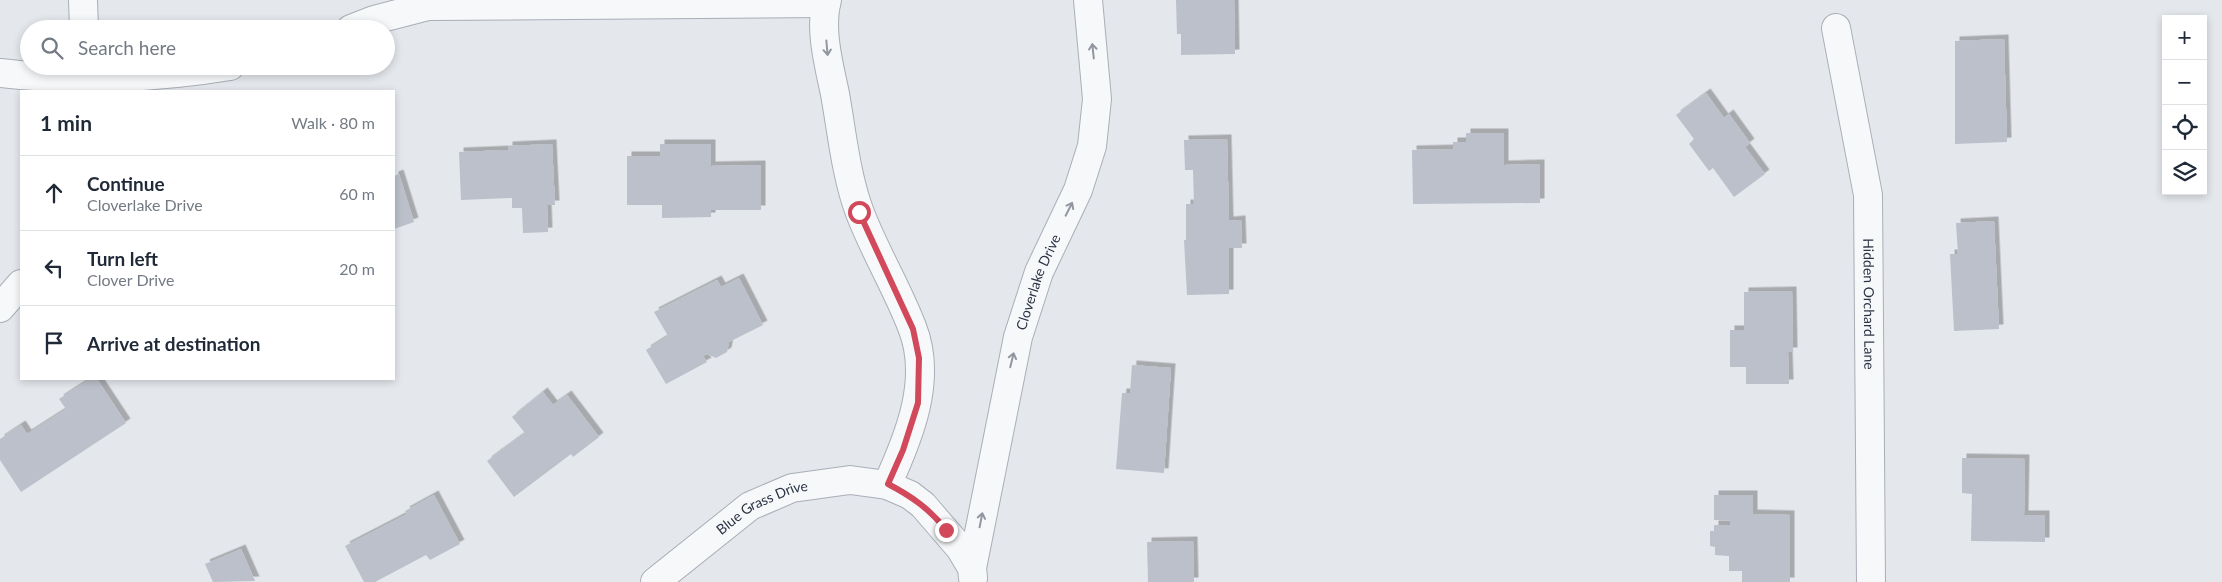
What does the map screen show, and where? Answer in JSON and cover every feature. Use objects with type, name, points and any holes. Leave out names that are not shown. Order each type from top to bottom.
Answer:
[{"type":"street","points":[[84,0],[84,20]]},
{"type":"street","name":"Cloverlake Drive","points":[[972,575],[1018,337],[1039,272],[1078,190],[1092,146],[1097,99],[1088,0]]},
{"type":"street","points":[[374,20],[428,6],[826,2],[824,12],[828,58],[856,200],[872,242],[913,329],[919,358],[918,403],[903,450],[888,484],[923,505],[940,522],[972,575]]},
{"type":"street","name":"Hidden Orchard Lane","points":[[1836,28],[1868,195],[1871,582]]},
{"type":"street","points":[[0,73],[20,74]]},
{"type":"street","points":[[34,75],[85,78],[138,75]]},
{"type":"street","points":[[0,308],[20,285]]},
{"type":"street","name":"Blue Grass Drive","points":[[655,582],[750,506],[792,488],[850,480],[888,484]]},
{"type":"building","points":[[1176,0],[1234,0],[1235,54],[1181,55],[1181,34],[1177,34]]},
{"type":"building","points":[[2004,39],[2007,142],[1955,144],[1955,41]]},
{"type":"building","points":[[1706,93],[1724,118],[1729,114],[1750,143],[1745,147],[1765,174],[1734,197],[1713,168],[1709,171],[1689,144],[1694,139],[1676,115]]},
{"type":"building","points":[[1466,133],[1504,133],[1504,165],[1540,164],[1540,203],[1413,204],[1412,150],[1453,149],[1453,142],[1466,142]]},
{"type":"building","points":[[1227,139],[1229,221],[1241,220],[1242,248],[1229,248],[1229,294],[1187,295],[1184,240],[1186,240],[1186,204],[1194,204],[1193,170],[1185,170],[1184,140]]},
{"type":"building","points":[[552,144],[555,205],[547,205],[548,232],[523,233],[522,208],[512,208],[512,198],[461,200],[459,152],[508,150],[508,146]]},
{"type":"building","points":[[660,144],[711,144],[711,166],[761,165],[761,210],[711,210],[711,217],[662,218],[662,205],[627,205],[627,156],[660,156]]},
{"type":"building","points":[[399,174],[414,222],[395,229],[395,176]]},
{"type":"building","points":[[1994,221],[1999,329],[1954,331],[1950,254],[1958,254],[1956,223]]},
{"type":"building","points":[[739,278],[763,325],[729,342],[727,352],[716,358],[707,354],[703,356],[707,362],[666,384],[646,350],[668,336],[654,312],[717,280],[721,287]]},
{"type":"building","points":[[1792,291],[1793,352],[1788,352],[1789,384],[1746,384],[1746,367],[1730,367],[1730,330],[1744,330],[1744,292]]},
{"type":"building","points":[[1132,365],[1171,368],[1164,473],[1116,469],[1122,393],[1130,393]]},
{"type":"building","points":[[88,380],[98,380],[126,423],[21,492],[0,460],[0,439],[21,425],[27,434],[66,409],[59,399]]},
{"type":"building","points":[[543,392],[553,405],[567,395],[599,437],[573,457],[571,454],[514,497],[487,461],[525,433],[512,417]]},
{"type":"building","points":[[1962,458],[2025,459],[2024,515],[2045,515],[2045,542],[1971,541],[1972,494],[1962,493]]},
{"type":"building","points":[[434,495],[460,544],[430,560],[426,555],[375,582],[364,582],[345,546],[407,514],[405,511]]},
{"type":"building","points":[[1714,495],[1753,495],[1753,514],[1790,515],[1790,582],[1742,582],[1742,571],[1729,571],[1729,556],[1715,555],[1715,547],[1710,546],[1710,531],[1714,531],[1714,525],[1730,525],[1730,520],[1714,520]]},
{"type":"building","points":[[1193,541],[1194,582],[1148,582],[1147,542]]},
{"type":"building","points":[[241,549],[255,581],[213,582],[205,564]]},
{"type":"route","points":[[859,212],[913,329],[919,358],[918,403],[903,450],[888,484],[923,505],[946,530]]}]
